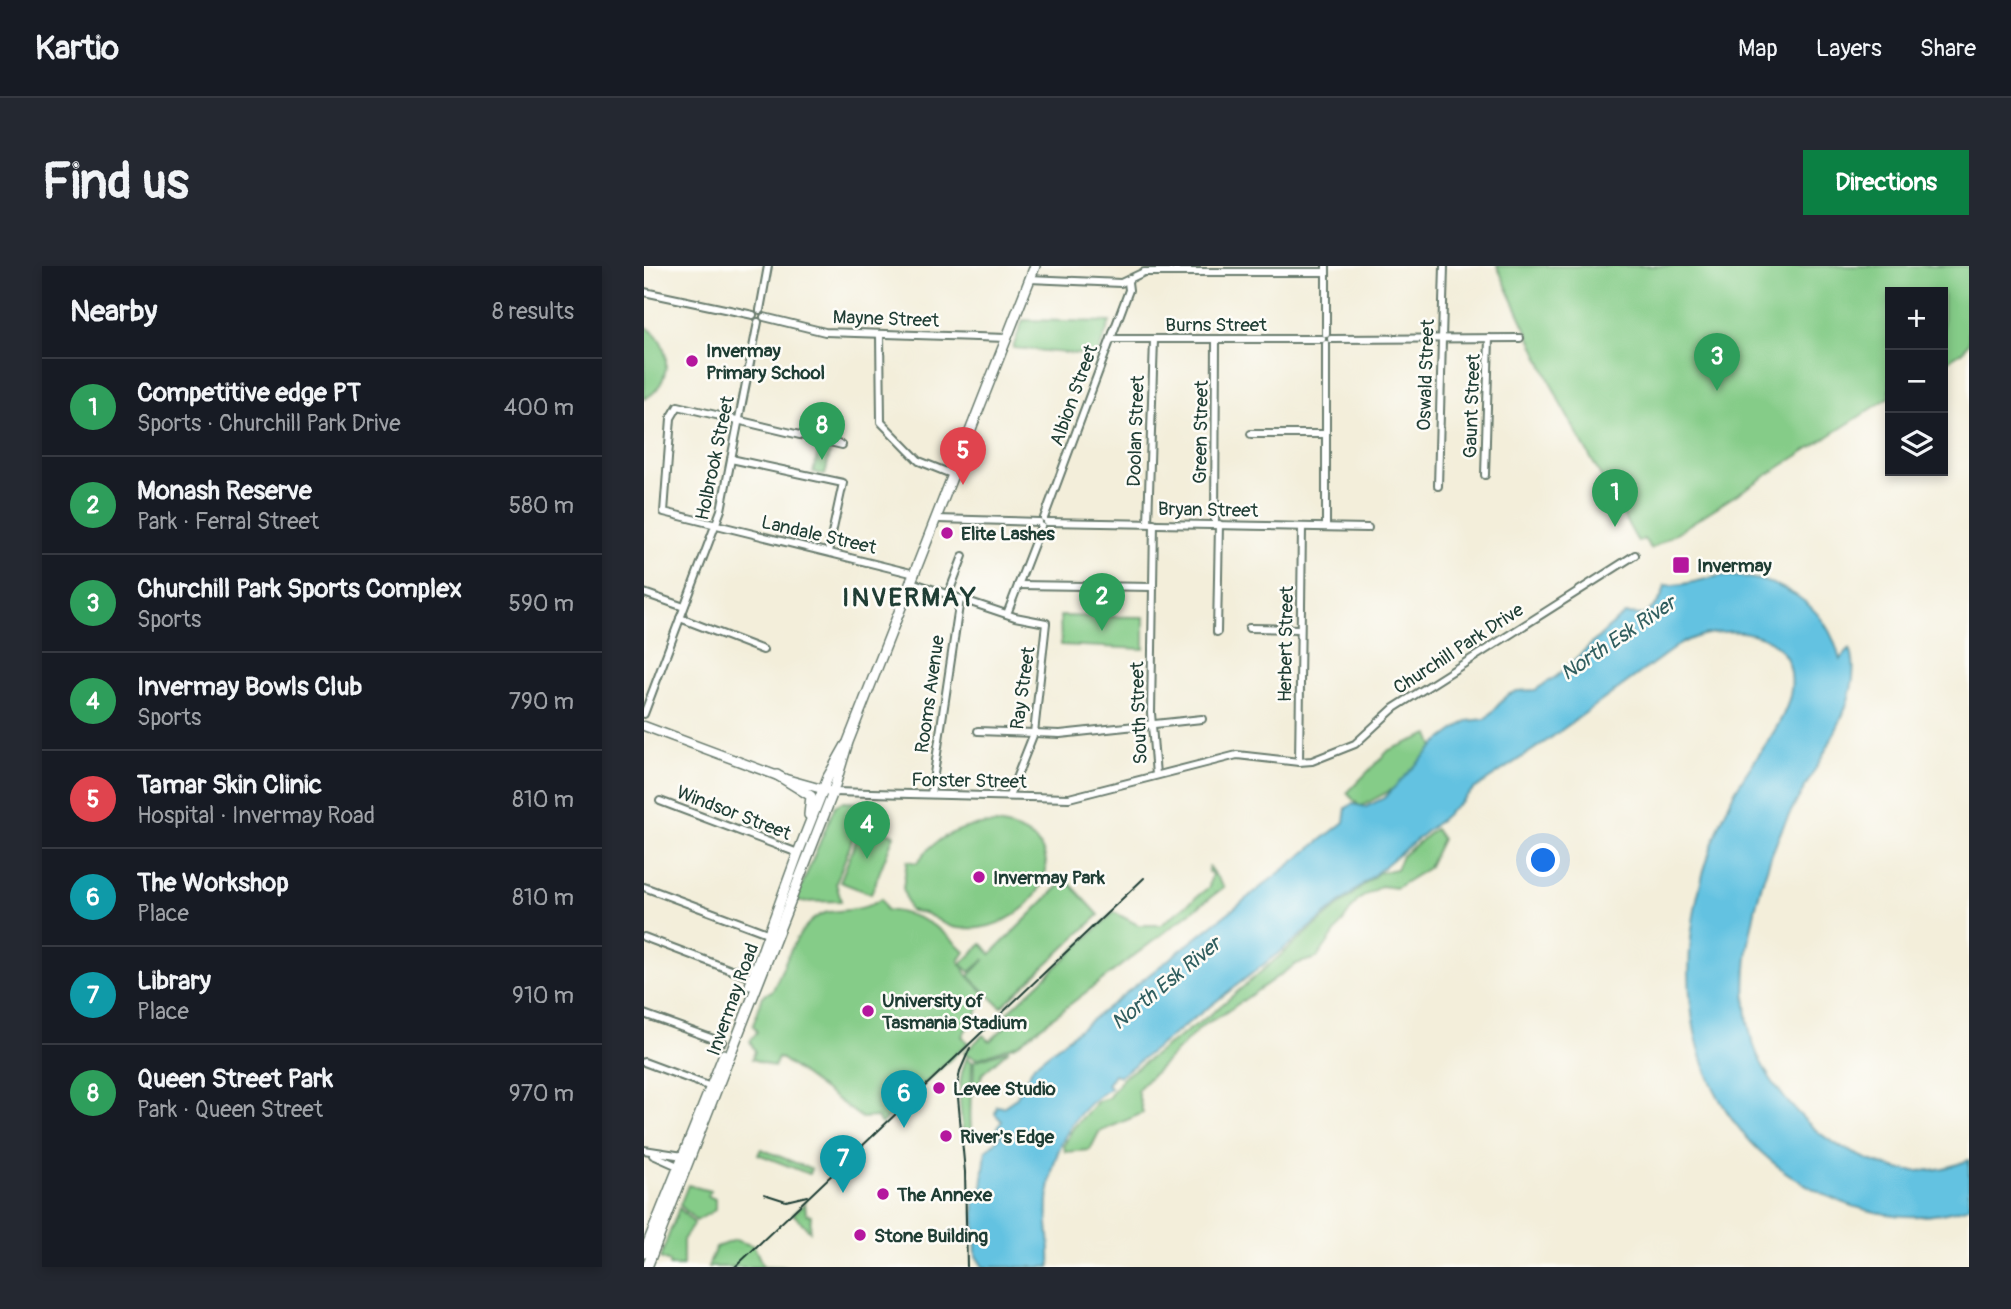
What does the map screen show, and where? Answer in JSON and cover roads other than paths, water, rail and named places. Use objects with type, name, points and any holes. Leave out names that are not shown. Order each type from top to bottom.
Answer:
[{"type":"main road","name":"Invermay Road","points":[[647,1267],[684,1167],[685,1154],[828,791],[839,755],[848,741],[937,519],[1035,266]]},
{"type":"main road","points":[[777,775],[804,789],[812,799],[799,850]]},
{"type":"main road","name":"Invermay Road","points":[[644,1253],[712,1103],[755,979],[756,966],[767,933],[799,850],[828,791]]},
{"type":"main road","points":[[711,1087],[715,1087],[727,1063]]},
{"type":"main road","points":[[698,1123],[712,1103]]},
{"type":"street","points":[[752,315],[758,322],[762,314],[768,266]]},
{"type":"street","name":"Oswald Street","points":[[1438,486],[1444,266]]},
{"type":"street","points":[[1029,279],[1128,282],[1144,272],[1326,269],[1326,527]]},
{"type":"street","name":"Albion Street","points":[[1007,614],[1111,340],[1129,290],[1128,282]]},
{"type":"street","points":[[644,292],[752,315],[762,314]]},
{"type":"street","name":"Mayne Street","points":[[762,314],[825,332],[1007,338]]},
{"type":"street","name":"Holbrook Street","points":[[644,714],[716,526],[758,322]]},
{"type":"street","points":[[880,335],[881,422],[919,461],[954,475]]},
{"type":"street","name":"Gaunt Street","points":[[1485,475],[1489,338]]},
{"type":"street","name":"Burns Street","points":[[1111,340],[1520,338]]},
{"type":"street","name":"Doolan Street","points":[[1151,523],[1154,340]]},
{"type":"street","name":"Green Street","points":[[1216,340],[1217,632]]},
{"type":"street","name":"Landale Street","points":[[738,421],[678,406],[672,412],[664,512],[828,552],[913,578],[960,599],[1045,623]]},
{"type":"street","points":[[738,421],[842,445]]},
{"type":"street","points":[[1251,434],[1326,434]]},
{"type":"street","points":[[731,459],[843,483],[828,552]]},
{"type":"street","name":"Bryan Street","points":[[937,519],[1368,528]]},
{"type":"street","name":"South Street","points":[[1151,523],[1152,724],[1156,775]]},
{"type":"street","name":"Herbert Street","points":[[1299,762],[1302,527]]},
{"type":"street","name":"Churchill Park Drive","points":[[1299,762],[1312,761],[1355,744],[1394,708],[1635,555]]},
{"type":"street","points":[[948,595],[963,556]]},
{"type":"street","points":[[1018,585],[1153,587]]},
{"type":"street","points":[[644,593],[684,607]]},
{"type":"street","name":"Rooms Avenue","points":[[931,794],[960,599]]},
{"type":"street","points":[[680,618],[763,650]]},
{"type":"street","name":"Ray Street","points":[[1009,796],[1034,733],[1045,623]]},
{"type":"street","points":[[1249,628],[1300,629]]},
{"type":"street","points":[[978,731],[1060,734],[1202,719]]},
{"type":"street","name":"Forster Street","points":[[644,726],[828,791],[1076,797],[1237,755],[1299,762]]},
{"type":"street","name":"Windsor Street","points":[[660,801],[799,850]]},
{"type":"street","points":[[644,887],[767,933]]},
{"type":"street","points":[[644,937],[735,969],[755,979]]},
{"type":"street","points":[[735,969],[756,966]]},
{"type":"street","points":[[644,1014],[722,1042]]},
{"type":"street","points":[[644,1062],[711,1087]]},
{"type":"street","points":[[644,1150],[684,1167]]},
{"type":"street","points":[[644,1150],[679,1158],[685,1154]]},
{"type":"water","name":"North Esk River","points":[[1720,576],[1761,580],[1796,596],[1811,607],[1823,622],[1833,639],[1840,660],[1850,649],[1854,669],[1843,716],[1782,829],[1756,907],[1746,965],[1745,993],[1754,1046],[1767,1073],[1784,1097],[1824,1137],[1837,1145],[1875,1162],[1904,1170],[1935,1170],[1969,1160],[1969,1207],[1923,1216],[1900,1216],[1878,1213],[1834,1199],[1793,1177],[1750,1141],[1720,1099],[1700,1052],[1690,1002],[1690,950],[1697,897],[1712,846],[1732,797],[1782,717],[1791,690],[1790,668],[1782,652],[1769,640],[1752,634],[1713,633],[1677,646],[1548,740],[1474,789],[1295,940],[1120,1076],[1114,1074],[1107,1085],[1111,1088],[1080,1113],[1060,1146],[1048,1204],[1050,1267],[983,1267],[976,1256],[974,1197],[981,1197],[986,1151],[1001,1136],[997,1129],[1002,1121],[995,1114],[997,1106],[1003,1107],[1016,1098],[1034,1065],[1344,822],[1346,808],[1353,804],[1366,807],[1384,798],[1438,742],[1467,721],[1486,719],[1507,695],[1517,691],[1535,690],[1557,676],[1625,614],[1644,615],[1649,611],[1656,605],[1665,585],[1685,584]]},
{"type":"tram line","points":[[735,1267],[1144,878]]},
{"type":"tram line","points":[[967,1267],[965,1172],[957,1087],[960,1071],[970,1048]]},
{"type":"tram line","points":[[764,1194],[786,1201],[807,1196]]},
{"type":"place","name":"Invermay Primary School","points":[[692,361]]},
{"type":"place","name":"Churchill Park Sports Complex","points":[[1717,391]]},
{"type":"place","name":"Queen Street Park","points":[[822,460]]},
{"type":"place","name":"Tamar Skin Clinic","points":[[963,485]]},
{"type":"place","name":"Competitive edge PT","points":[[1615,527]]},
{"type":"place","name":"Elite Lashes","points":[[947,533]]},
{"type":"place","name":"Invermay","points":[[1681,565]]},
{"type":"place","name":"Monash Reserve","points":[[1102,631]]},
{"type":"place","name":"Invermay Bowls Club","points":[[867,859]]},
{"type":"place","name":"Invermay Park","points":[[979,877]]},
{"type":"place","name":"University of Tasmania Stadium","points":[[868,1011]]},
{"type":"place","name":"Levee Studio","points":[[939,1088]]},
{"type":"place","name":"The Workshop","points":[[904,1128]]},
{"type":"place","name":"River's Edge","points":[[946,1136]]},
{"type":"place","name":"Library","points":[[843,1193]]},
{"type":"place","name":"The Annexe","points":[[883,1194]]},
{"type":"place","name":"Stone Building","points":[[860,1235]]},
{"type":"district","name":"INVERMAY","points":[[910,597]]}]
